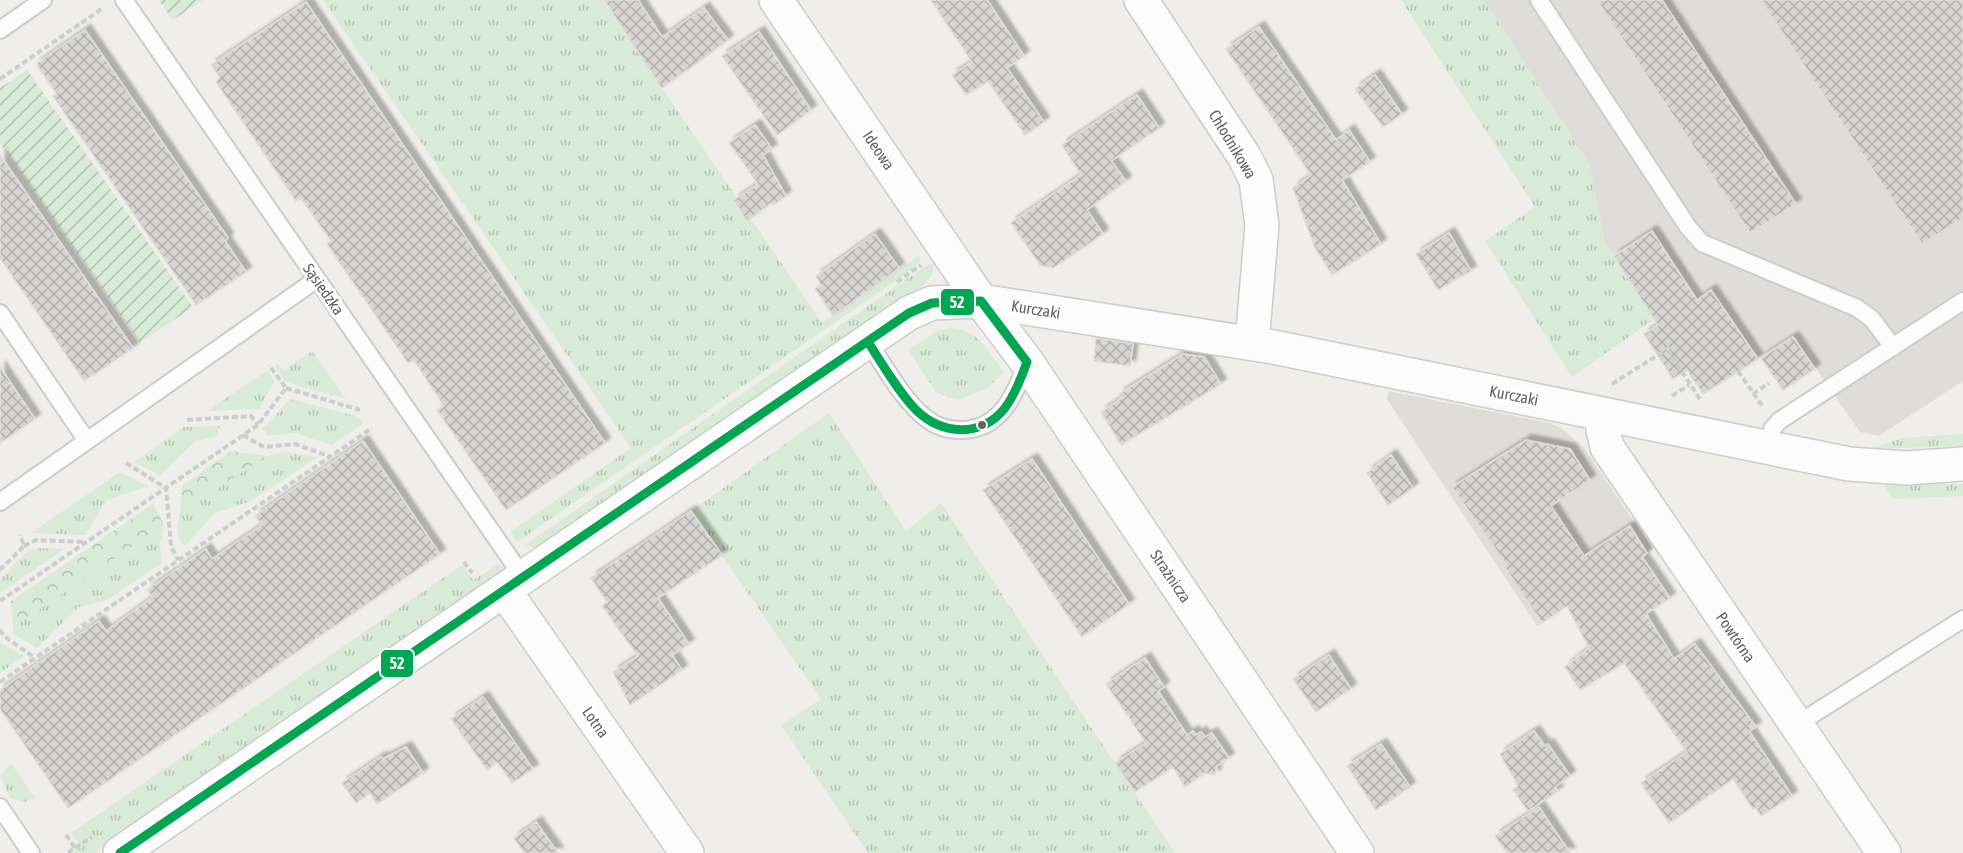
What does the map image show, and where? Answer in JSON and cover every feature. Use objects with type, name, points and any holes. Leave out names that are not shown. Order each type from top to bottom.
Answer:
[{"type":"street","name":"Ideowa","points":[[776,0],[981,301]]},
{"type":"street","name":"Chłodnikowa","points":[[1140,0],[1244,156],[1256,180],[1262,225],[1252,344]]},
{"type":"street","name":"Kurczaki","points":[[120,853],[909,312],[948,300],[981,301],[1606,401],[1766,449],[1875,466],[1907,468],[1963,464]]},
{"type":"street","name":"Strażnicza","points":[[981,301],[1027,362],[1357,853]]},
{"type":"street","name":"Powtórna","points":[[1606,401],[1603,430],[1607,447],[1884,853]]},
{"type":"street","name":"Lotna","points":[[514,584],[687,853]]},
{"type":"lane","points":[[0,30],[43,0]]},
{"type":"lane","name":"Sąsiedzka","points":[[124,0],[317,279],[514,584]]},
{"type":"lane","points":[[1539,0],[1688,227],[1702,243],[1857,308],[1872,319],[1893,346]]},
{"type":"lane","points":[[0,502],[317,279]]},
{"type":"lane","points":[[1766,449],[1772,429],[1779,421],[1963,301]]},
{"type":"lane","points":[[0,313],[87,441]]},
{"type":"lane","points":[[867,342],[921,413],[941,427],[954,430],[982,426],[995,418],[1016,393],[1027,362]]},
{"type":"lane","points":[[1796,725],[1963,619]]},
{"type":"lane","points":[[0,807],[32,853]]},
{"type":"path","points":[[0,79],[107,6]]},
{"type":"path","points":[[1606,401],[1672,346]]},
{"type":"path","points":[[1666,349],[1706,410]]},
{"type":"path","points":[[269,365],[286,388],[360,410]]},
{"type":"path","points":[[1738,370],[1763,408],[1755,414]]},
{"type":"path","points":[[1754,394],[1769,383]]},
{"type":"path","points":[[0,601],[258,425],[286,388]]},
{"type":"path","points":[[187,420],[251,416],[258,425]]},
{"type":"path","points":[[0,682],[372,428]]},
{"type":"path","points":[[243,435],[264,447],[295,444],[330,456]]},
{"type":"path","points":[[126,462],[166,488]]},
{"type":"path","points":[[166,488],[171,546],[178,560]]},
{"type":"path","points":[[20,535],[24,546]]},
{"type":"path","points":[[0,570],[24,546],[36,540],[86,542]]},
{"type":"path","points":[[0,630],[5,637],[35,657]]},
{"type":"path","points":[[66,835],[75,848],[67,853]]},
{"type":"shaded area","points":[[1484,0],[1963,0],[1963,381],[1879,436],[1860,432],[1793,335],[1703,394],[1605,243],[1589,164]]},
{"type":"shaded area","points":[[1389,391],[1550,423],[1561,428],[1584,448],[1653,549],[1537,626],[1387,399]]},
{"type":"green space","points":[[203,0],[173,20],[159,1]]},
{"type":"green space","points":[[323,0],[602,0],[822,323],[919,255],[920,262],[517,542],[510,532],[631,448]]},
{"type":"green space","points":[[1401,0],[1484,0],[1589,164],[1605,243],[1654,319],[1572,377],[1485,241],[1535,207]]},
{"type":"green space","points":[[27,70],[193,307],[140,343],[0,143],[0,88]]},
{"type":"green space","points":[[934,263],[932,275],[923,286],[548,543],[537,547],[524,546],[924,267]]},
{"type":"green space","points":[[950,328],[968,332],[982,342],[1004,372],[987,389],[957,400],[936,392],[908,350],[939,330]]},
{"type":"green space","points":[[312,351],[346,399],[286,382],[274,365],[277,363],[284,370]]},
{"type":"green space","points":[[268,370],[274,381],[259,409],[207,411]]},
{"type":"green space","points":[[290,399],[359,417],[363,424],[332,445],[295,433],[267,436],[263,429]]},
{"type":"green space","points":[[829,413],[906,531],[941,503],[1175,853],[868,853],[781,725],[821,699],[691,511]]},
{"type":"green space","points":[[220,426],[216,437],[195,441],[160,475],[134,462],[184,427]]},
{"type":"green space","points":[[1963,434],[1963,446],[1869,449],[1903,438]]},
{"type":"green space","points":[[231,451],[266,456],[180,513],[182,486]]},
{"type":"green space","points":[[284,452],[318,457],[251,501],[215,513],[185,546],[182,543],[178,531],[180,513],[266,456]]},
{"type":"green space","points":[[120,472],[148,486],[107,500],[85,535],[31,533]]},
{"type":"green space","points":[[1963,484],[1963,496],[1893,499],[1884,485]]},
{"type":"green space","points":[[153,504],[164,525],[13,627],[11,601]]},
{"type":"green space","points":[[164,525],[160,544],[162,563],[107,600],[79,607],[37,648],[13,634],[13,627]]},
{"type":"green space","points":[[37,548],[64,549],[0,593],[0,580],[26,552]]},
{"type":"green space","points":[[499,564],[506,573],[136,825],[94,853],[73,853],[81,847],[71,833],[462,565],[473,580]]},
{"type":"green space","points":[[0,643],[24,656],[0,673]]},
{"type":"green space","points":[[11,763],[35,798],[25,802],[10,798],[0,776]]},
{"type":"building","points":[[604,0],[638,0],[662,37],[704,8],[728,40],[662,88]]},
{"type":"building","points":[[931,0],[987,0],[1024,56],[1007,68],[1044,122],[1025,135],[988,81],[966,95],[952,75],[972,62]]},
{"type":"building","points":[[1597,0],[1662,0],[1796,204],[1750,233]]},
{"type":"building","points":[[1761,0],[1963,0],[1963,218],[1922,244]]},
{"type":"building","points":[[306,2],[605,443],[506,510],[437,410],[444,406],[414,360],[408,363],[327,244],[331,241],[301,198],[296,201],[216,82],[220,77],[211,65]]},
{"type":"building","points":[[1259,27],[1336,140],[1349,130],[1370,162],[1342,180],[1381,244],[1332,275],[1315,248],[1293,188],[1311,175],[1226,49]]},
{"type":"building","points":[[85,30],[228,238],[225,241],[246,272],[196,305],[53,96],[57,94],[36,64]]},
{"type":"building","points":[[759,32],[811,110],[777,135],[722,56]]},
{"type":"building","points":[[1375,75],[1402,114],[1383,127],[1355,89]]},
{"type":"building","points":[[1137,95],[1159,128],[1111,161],[1126,181],[1087,210],[1103,234],[1053,268],[1040,265],[1011,223],[1081,175],[1062,145]]},
{"type":"building","points":[[755,125],[772,149],[763,155],[786,196],[773,205],[771,203],[747,221],[734,200],[758,184],[729,143]]},
{"type":"building","points":[[0,155],[133,348],[84,381],[0,258]]},
{"type":"building","points":[[1652,231],[1697,300],[1711,290],[1758,359],[1703,394],[1687,370],[1673,379],[1644,334],[1658,325],[1614,256]]},
{"type":"building","points":[[1449,233],[1471,271],[1438,290],[1416,254]]},
{"type":"building","points":[[875,234],[899,268],[833,316],[815,289],[821,285],[816,276]]},
{"type":"building","points":[[1793,337],[1815,369],[1783,390],[1761,358]]},
{"type":"building","points":[[1096,338],[1133,344],[1130,366],[1094,361]]},
{"type":"building","points":[[1183,354],[1204,357],[1221,384],[1121,445],[1101,412],[1122,398],[1119,394]]},
{"type":"building","points":[[0,367],[35,419],[0,443]]},
{"type":"building","points":[[1526,440],[1570,449],[1590,480],[1551,506],[1584,556],[1630,526],[1647,553],[1642,557],[1670,598],[1646,614],[1674,659],[1695,644],[1756,727],[1749,731],[1792,796],[1761,816],[1756,808],[1753,809],[1733,779],[1669,823],[1641,783],[1687,752],[1624,663],[1580,690],[1565,667],[1589,648],[1567,606],[1542,623],[1504,566],[1506,564],[1452,487]]},
{"type":"building","points":[[363,441],[440,554],[68,808],[0,709],[0,690],[99,621],[106,631],[153,597],[147,590],[206,549],[212,559],[262,525],[255,516]]},
{"type":"building","points":[[1391,455],[1413,488],[1388,505],[1367,473]]},
{"type":"building","points":[[1032,459],[1129,604],[1082,637],[983,490]]},
{"type":"building","points":[[691,511],[722,555],[658,598],[689,644],[672,655],[682,670],[630,705],[613,672],[638,656],[602,606],[607,602],[591,578]]},
{"type":"building","points":[[1329,655],[1351,689],[1316,712],[1293,679]]},
{"type":"building","points":[[1145,658],[1164,687],[1158,691],[1187,735],[1193,731],[1196,735],[1201,732],[1205,737],[1212,733],[1229,758],[1217,766],[1215,775],[1205,773],[1185,787],[1173,767],[1135,792],[1115,763],[1146,743],[1106,684]]},
{"type":"building","points":[[483,697],[533,769],[512,783],[497,762],[487,770],[451,719]]},
{"type":"building","points":[[1534,731],[1545,746],[1548,744],[1570,776],[1555,787],[1558,791],[1528,811],[1513,790],[1518,786],[1500,754]]},
{"type":"building","points":[[1381,744],[1410,787],[1376,810],[1347,766]]},
{"type":"building","points":[[406,747],[423,773],[377,804],[370,793],[356,803],[342,783],[381,757],[383,759]]},
{"type":"building","points":[[1539,807],[1570,853],[1507,853],[1495,836]]},
{"type":"building","points":[[536,822],[558,853],[524,853],[514,838]]},
{"type":"transit line","name":"52","points":[[120,853],[909,313],[932,303],[981,301],[1027,362],[1005,408],[985,424],[961,430],[938,424],[916,410],[896,386],[868,342]]}]
